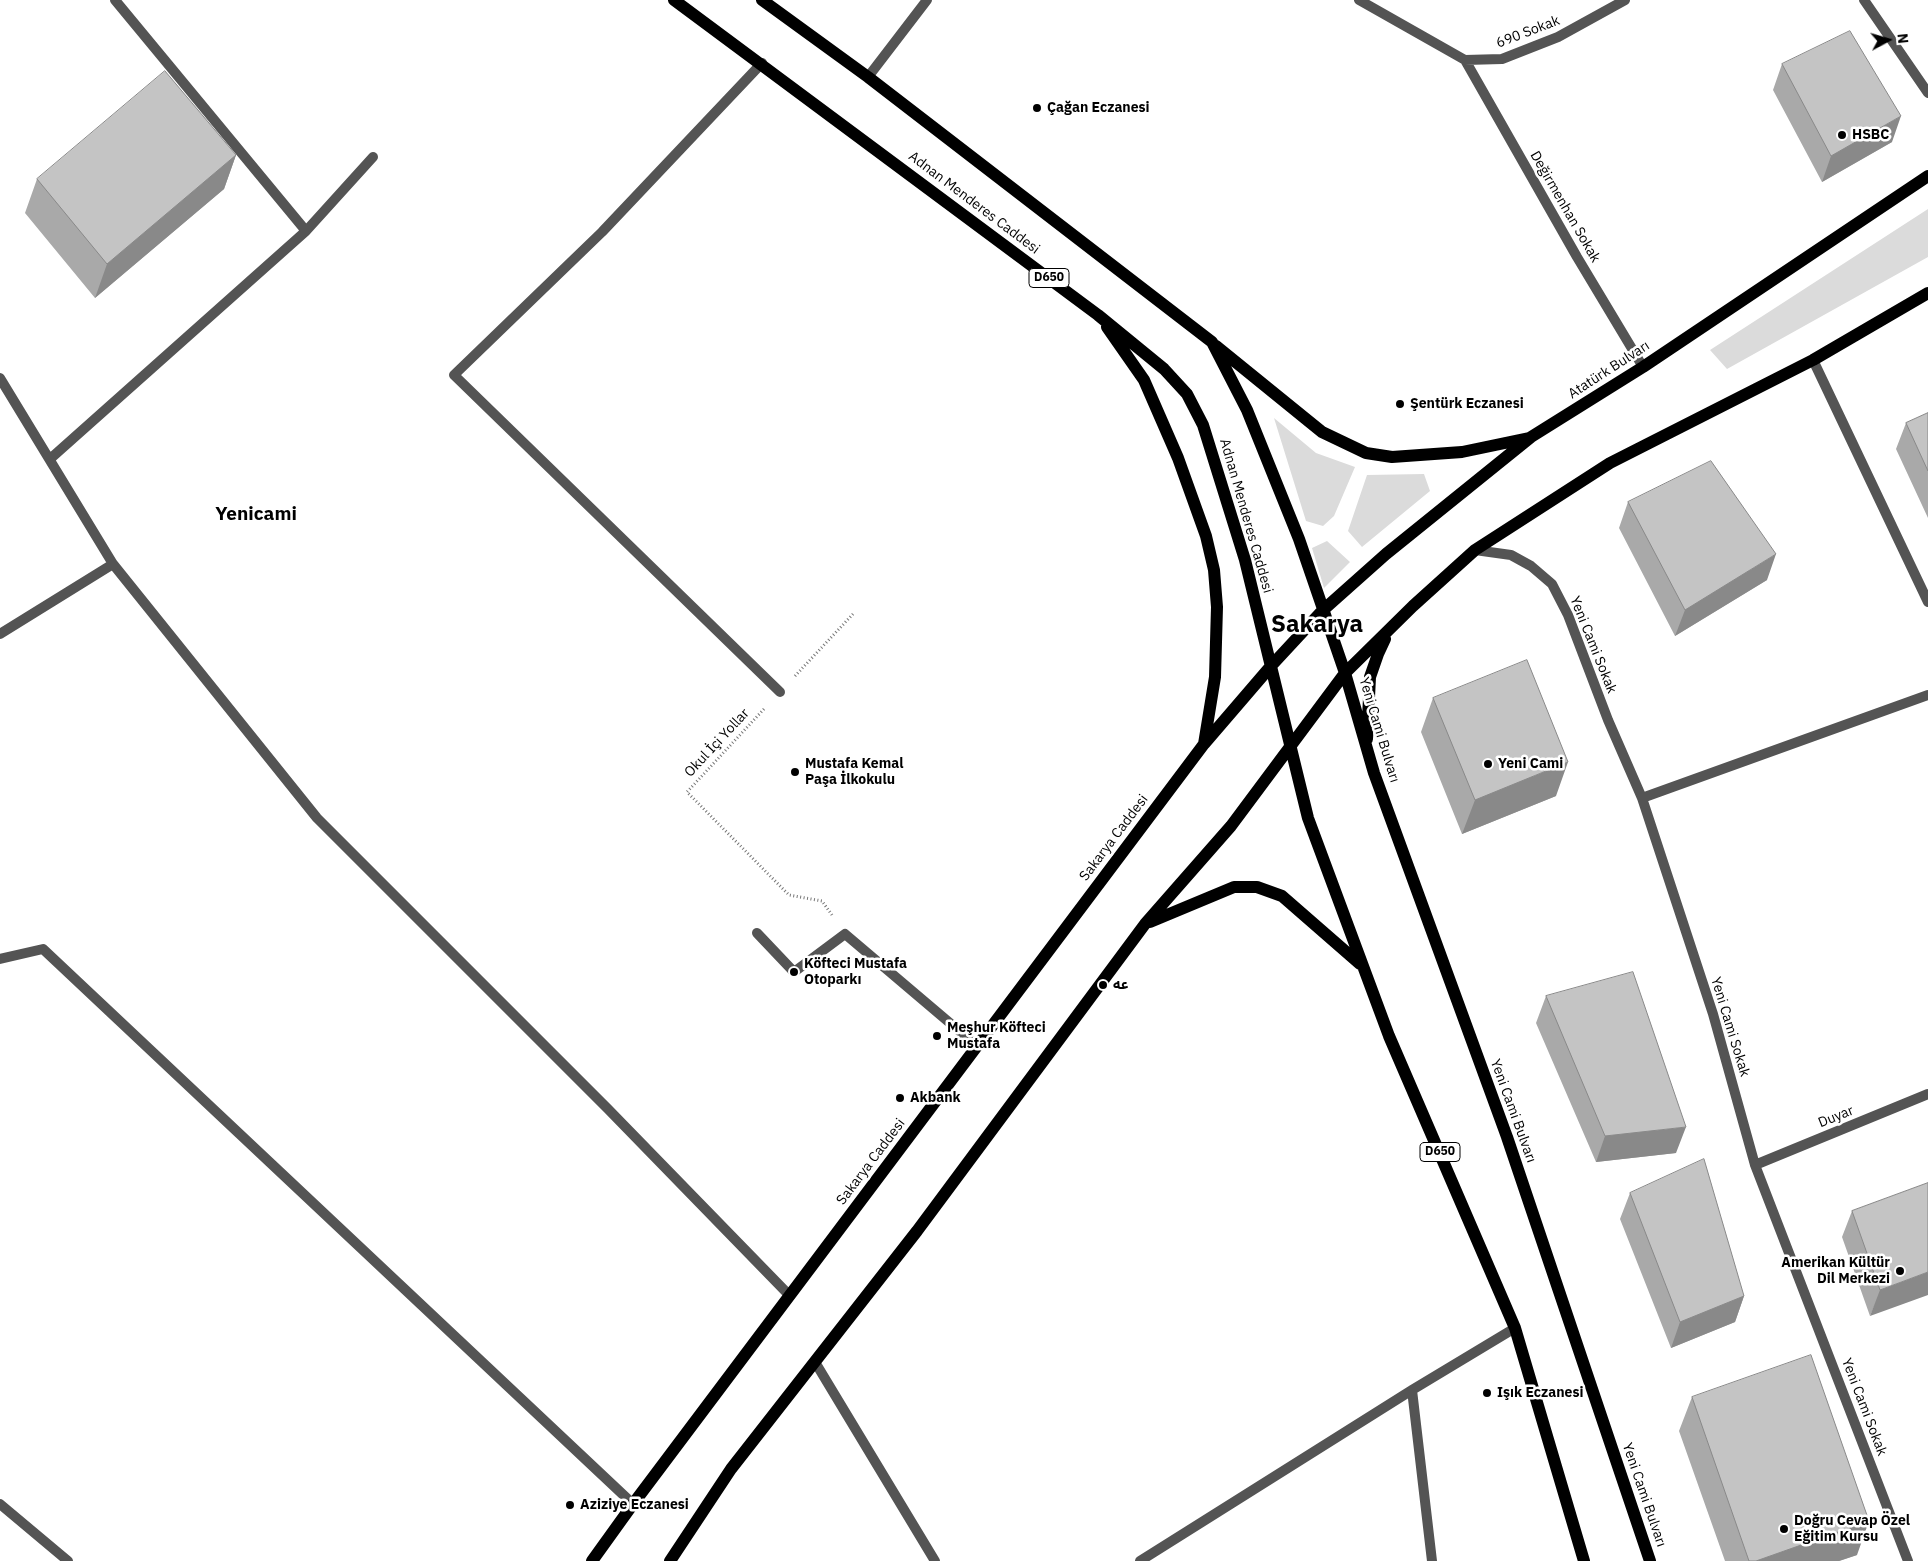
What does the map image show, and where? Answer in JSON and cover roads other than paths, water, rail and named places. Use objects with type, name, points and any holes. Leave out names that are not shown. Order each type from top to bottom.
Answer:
[{"type":"main road","name":"Adnan Menderes Caddesi","points":[[674,0],[762,63],[1098,315],[1164,369],[1187,394],[1203,425],[1239,537],[1290,746]]},
{"type":"main road","points":[[762,0],[868,77],[1212,342],[1322,432],[1366,453],[1392,457],[1462,452],[1532,437]]},
{"type":"main road","name":"Atatürk Bulvarı","points":[[1271,666],[1322,611],[1386,554],[1532,437],[1643,367],[1928,176]]},
{"type":"main road","points":[[670,1561],[731,1470],[917,1231],[1145,924],[1231,826],[1345,673],[1475,550],[1610,464],[1813,360],[1928,293]]},
{"type":"main road","points":[[1098,315],[1144,380],[1178,458],[1206,536],[1214,570],[1216,608],[1215,677],[1204,744]]},
{"type":"main road","points":[[1212,342],[1247,410],[1299,539],[1322,611]]},
{"type":"main road","name":"Yeni Cami Bulvarı","points":[[1322,611],[1345,673],[1366,748],[1507,1137],[1650,1561]]},
{"type":"main road","points":[[1366,748],[1370,677],[1378,654],[1390,630]]},
{"type":"main road","name":"Sakarya Caddesi","points":[[592,1561],[1204,744],[1271,666]]},
{"type":"main road","name":"D650","points":[[1290,746],[1308,818],[1361,964],[1389,1036],[1515,1328],[1584,1561]]},
{"type":"main road","points":[[1145,924],[1234,887],[1257,886],[1282,896],[1361,964]]},
{"type":"street","points":[[115,0],[306,231]]},
{"type":"street","points":[[868,77],[927,0]]},
{"type":"street","points":[[1359,0],[1465,60]]},
{"type":"street","name":"690 Sokak","points":[[1465,60],[1502,59],[1558,37],[1625,0]]},
{"type":"street","points":[[1864,0],[1928,93]]},
{"type":"street","name":"Değirmenhan Sokak","points":[[1465,60],[1577,257],[1643,367]]},
{"type":"street","points":[[762,63],[602,232],[454,374],[780,692]]},
{"type":"street","points":[[50,459],[306,231],[373,158]]},
{"type":"street","points":[[1813,360],[1928,602]]},
{"type":"street","points":[[0,378],[113,564],[317,818],[601,1102],[790,1296]]},
{"type":"street","name":"Yeni Cami Sokak","points":[[1475,550],[1511,555],[1531,566],[1552,584],[1568,614],[1608,720],[1642,798],[1713,1014],[1755,1165],[1908,1561]]},
{"type":"street","points":[[0,634],[113,564]]},
{"type":"street","points":[[1642,798],[1928,695]]},
{"type":"street","points":[[757,933],[794,972],[845,934],[977,1046]]},
{"type":"street","points":[[0,958],[43,948],[633,1504]]},
{"type":"street","name":"Duyar","points":[[1755,1165],[1928,1094]]},
{"type":"street","points":[[1140,1561],[1412,1390],[1515,1328]]},
{"type":"street","points":[[815,1362],[935,1561]]},
{"type":"street","points":[[1412,1390],[1432,1561]]},
{"type":"street","points":[[0,1504],[68,1561]]},
{"type":"place","name":"Çağan Eczanesi","points":[[1037,108]]},
{"type":"place","name":"HSBC","points":[[1842,135]]},
{"type":"place","name":"Şentürk Eczanesi","points":[[1400,404]]},
{"type":"place","name":"Yeni Cami","points":[[1488,764]]},
{"type":"place","name":"Mustafa Kemal Paşa İlkokulu","points":[[795,772]]},
{"type":"place","name":"Köfteci Mustafa Otoparkı","points":[[794,972]]},
{"type":"place","name":"عه","points":[[1103,985]]},
{"type":"place","name":"Meşhur Köfteci Mustafa","points":[[937,1036]]},
{"type":"place","name":"Akbank","points":[[900,1098]]},
{"type":"place","name":"Amerikan Kültür Dil Merkezi","points":[[1900,1271]]},
{"type":"place","name":"Işık Eczanesi","points":[[1487,1393]]},
{"type":"place","name":"Aziziye Eczanesi","points":[[570,1505]]},
{"type":"place","name":"Doğru Cevap Özel Eğitim Kursu","points":[[1784,1529]]},
{"type":"district","name":"Yenicami","points":[[256,515]]},
{"type":"district","name":"Sakarya","points":[[1317,625]]}]
